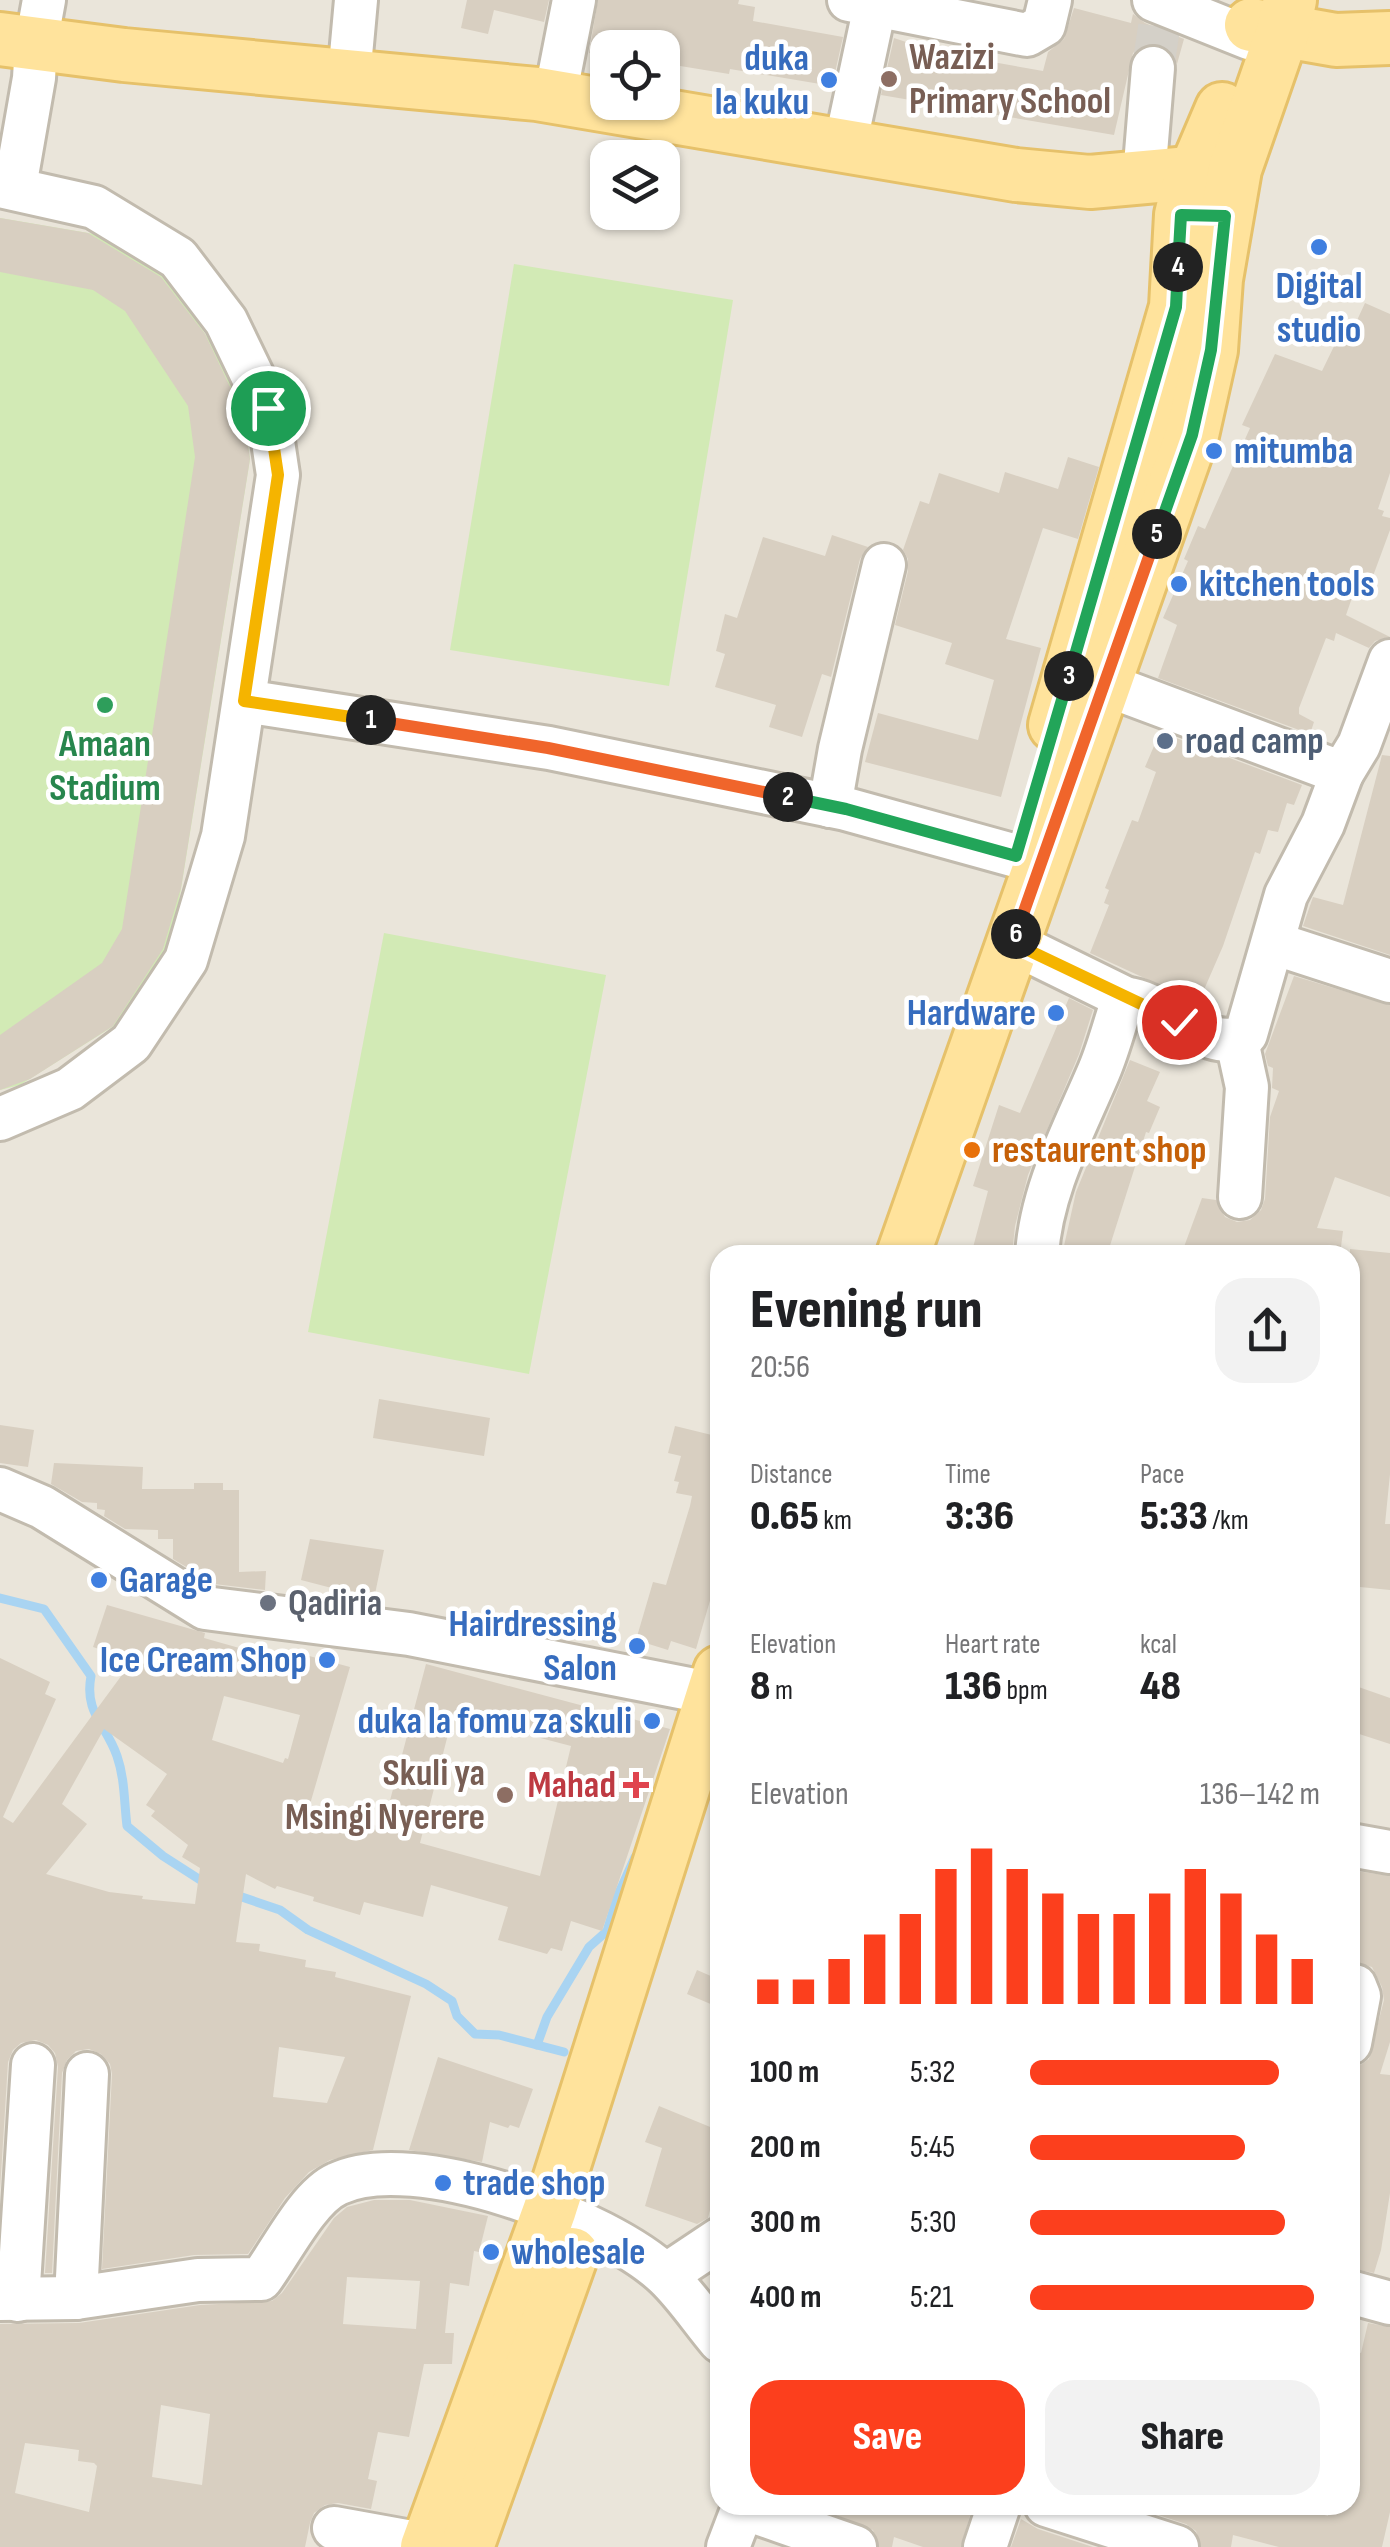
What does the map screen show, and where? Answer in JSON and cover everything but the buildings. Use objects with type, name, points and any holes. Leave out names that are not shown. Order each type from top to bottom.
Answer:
[{"type":"main road","points":[[1269,14],[1390,6]]},
{"type":"main road","points":[[1269,14],[1336,40],[1390,38]]},
{"type":"main road","points":[[874,1245],[1016,856],[1209,193],[1269,14]]},
{"type":"main road","points":[[23,47],[555,97],[1016,175],[1090,182],[1144,176],[1209,193]]},
{"type":"main road","points":[[23,47],[1013,201],[1209,193]]},
{"type":"main road","points":[[907,1245],[1192,435],[1211,350],[1209,193]]},
{"type":"main road","points":[[566,2216],[710,1711]]},
{"type":"main road","points":[[440,2546],[566,2216],[710,1799]]},
{"type":"street","points":[[349,77],[356,0]]},
{"type":"street","points":[[555,97],[574,0]]},
{"type":"street","points":[[845,146],[862,3],[1027,35],[1044,25],[1050,0]]},
{"type":"street","points":[[1160,6],[1269,14]]},
{"type":"street","points":[[0,1120],[70,1090],[131,1042],[186,960],[224,836],[278,475],[268,408],[226,322],[178,258],[94,207],[8,186],[23,47]]},
{"type":"street","points":[[1144,176],[1154,68]]},
{"type":"street","points":[[830,806],[884,565]]},
{"type":"street","points":[[1013,943],[1209,1036],[1236,1041],[1246,1034],[1286,895],[1363,758],[1390,660]]},
{"type":"street","points":[[1104,684],[1363,758]]},
{"type":"street","points":[[244,701],[548,748],[830,806],[1016,856]]},
{"type":"street","points":[[1273,943],[1390,980]]},
{"type":"street","points":[[1037,1245],[1053,1181],[1101,1066],[1121,1004],[1127,999]]},
{"type":"street","points":[[1236,1041],[1247,1086],[1240,1197]]},
{"type":"street","points":[[0,1489],[42,1507],[205,1608],[409,1634],[710,1685]]},
{"type":"street","points":[[1360,1847],[1390,1852]]},
{"type":"street","points":[[33,2065],[9,2300],[76,2298],[198,2280],[262,2279],[304,2212],[334,2184],[390,2175],[456,2180],[566,2216],[642,2257],[666,2275],[710,2329]]},
{"type":"street","points":[[76,2298],[87,2074]]},
{"type":"street","points":[[666,2275],[710,2246]]},
{"type":"street","points":[[1360,2295],[1390,2304]]},
{"type":"street","points":[[985,2547],[996,2515]]},
{"type":"street","points":[[1077,2515],[1177,2547]]},
{"type":"street","points":[[738,2520],[856,2547]]},
{"type":"street","points":[[334,2528],[440,2546]]},
{"type":"shaded area","points":[[0,0],[1390,0],[1390,2547],[0,2547]]},
{"type":"green space","name":"Amaan Stadium","points":[[0,218],[100,235],[164,272],[239,385],[250,459],[171,951],[139,1010],[20,1085],[0,1090]]},
{"type":"green space","points":[[514,264],[733,300],[669,686],[450,650]]},
{"type":"green space","points":[[384,933],[606,975],[529,1374],[308,1332]]},
{"type":"waterway","points":[[0,1598],[44,1609],[91,1676],[93,1709],[120,1765],[127,1826],[205,1883]]},
{"type":"waterway","points":[[537,2045],[547,2017],[589,1947],[607,1931],[635,1857]]},
{"type":"waterway","points":[[233,1894],[280,1910],[308,1930],[426,1984],[452,2001],[457,2016],[475,2034],[499,2035],[564,2052]]},
{"type":"tunnel","points":[[1153,68],[1161,14]]},
{"type":"place","name":"Wazizi Primary School","points":[[889,79]]},
{"type":"place","name":"duka la kuku","points":[[829,80]]},
{"type":"place","name":"Digital studio","points":[[1319,247]]},
{"type":"place","name":"mitumba","points":[[1214,451]]},
{"type":"place","name":"kitchen tools","points":[[1179,584]]},
{"type":"place","name":"Amaan Stadium","points":[[105,705]]},
{"type":"place","name":"road camp","points":[[1165,741]]},
{"type":"place","name":"Hardware","points":[[1056,1013]]},
{"type":"place","name":"restaurent shop","points":[[972,1150]]},
{"type":"place","name":"Garage","points":[[99,1580]]},
{"type":"place","name":"Qadiria","points":[[268,1603]]},
{"type":"place","name":"Hairdressing Salon","points":[[637,1646]]},
{"type":"place","name":"Ice Cream Shop","points":[[327,1660]]},
{"type":"place","name":"duka la fomu za skuli","points":[[652,1721]]},
{"type":"place","name":"Mahad","points":[[636,1785]]},
{"type":"place","name":"Skuli ya Msingi Nyerere","points":[[505,1795]]},
{"type":"place","name":"trade shop","points":[[443,2183]]},
{"type":"place","name":"wholesale","points":[[491,2252]]},
{"type":"route","points":[[268,408],[278,475],[244,701],[548,748],[846,809],[1016,856],[1176,307],[1181,215],[1225,216],[1211,350],[1192,435],[1013,943],[1179,1022]]}]
